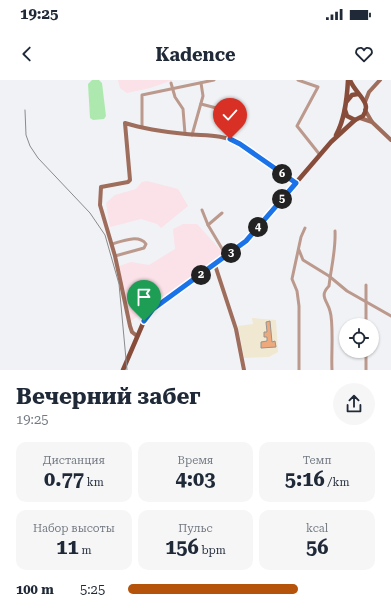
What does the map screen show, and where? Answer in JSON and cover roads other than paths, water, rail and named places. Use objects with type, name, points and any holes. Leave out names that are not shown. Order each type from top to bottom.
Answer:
[{"type":"main road","points":[[331,142],[341,124],[347,101],[349,80]]},
{"type":"main road","points":[[123,370],[144,321],[153,309],[246,241],[331,142],[355,120],[360,118],[366,110],[365,102],[349,80]]},
{"type":"main road","points":[[347,101],[352,96],[359,95]]},
{"type":"main road","points":[[345,110],[347,116],[355,120]]},
{"type":"street","points":[[142,128],[142,95],[214,80]]},
{"type":"street","points":[[298,80],[318,87],[297,126],[320,155]]},
{"type":"street","points":[[365,102],[369,92],[380,80]]},
{"type":"street","points":[[171,83],[183,109],[185,134]]},
{"type":"street","points":[[192,135],[203,96],[201,83]]},
{"type":"street","points":[[359,95],[369,92]]},
{"type":"street","points":[[201,104],[224,110]]},
{"type":"street","points":[[366,110],[372,122],[391,140]]},
{"type":"street","points":[[360,118],[372,122]]},
{"type":"street","points":[[138,336],[132,332],[130,326],[116,256],[100,206],[100,188],[103,186],[128,182],[130,180],[125,123],[142,128],[192,135],[222,136],[240,144],[296,183]]},
{"type":"street","points":[[202,210],[208,225],[226,257]]},
{"type":"street","points":[[208,225],[222,213]]},
{"type":"street","points":[[299,370],[298,291],[292,279],[298,248],[305,228]]},
{"type":"street","points":[[332,370],[331,313],[323,294],[328,286],[334,255],[335,231]]},
{"type":"street","points":[[112,244],[138,238],[144,240],[146,244],[146,247],[142,249],[116,256]]},
{"type":"street","points":[[298,248],[303,260],[329,276],[336,284],[391,316]]},
{"type":"street","points":[[215,265],[236,329],[244,370]]},
{"type":"street","points":[[366,285],[366,318]]},
{"type":"street","points":[[366,358],[366,370]]},
{"type":"railway","points":[[25,110],[26,135],[30,146],[38,158],[90,213],[105,235],[119,284],[127,370]]}]
